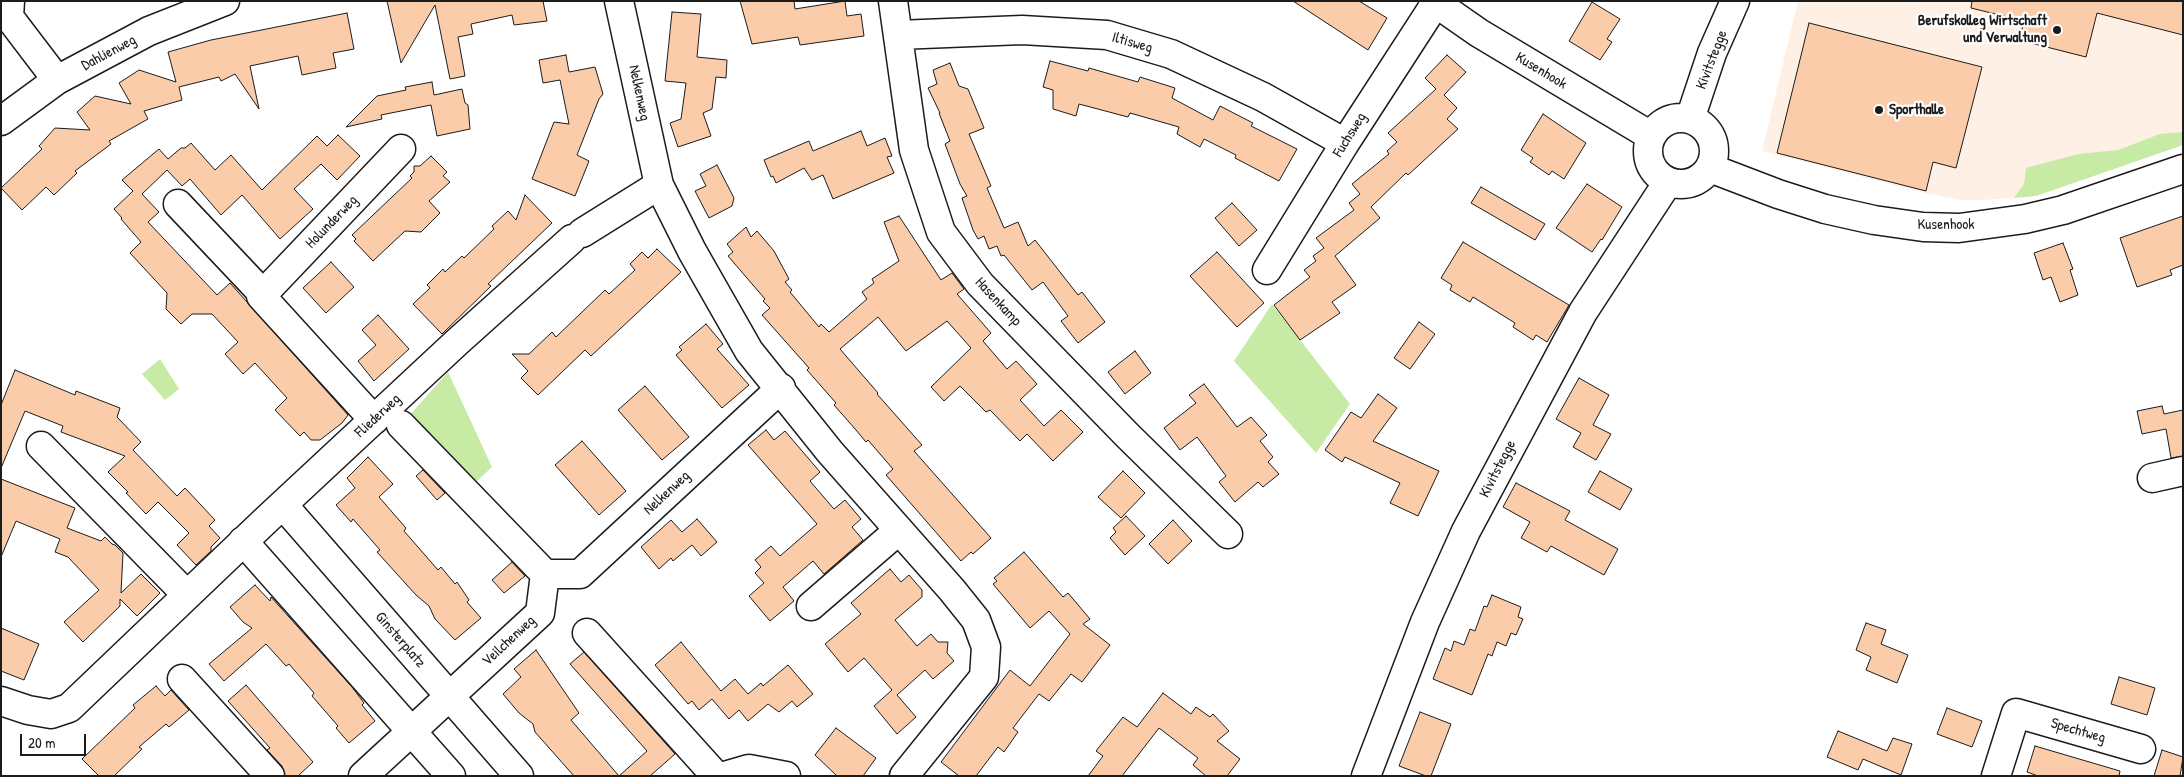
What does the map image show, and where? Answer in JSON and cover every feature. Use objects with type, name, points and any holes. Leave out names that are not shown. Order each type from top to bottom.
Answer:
[{"type":"street","points":[[10,1],[9,16],[58,80]]},
{"type":"street","name":"Dahlienweg","points":[[1,120],[58,80],[149,31],[225,1]]},
{"type":"street","name":"Nelkenweg","points":[[619,1],[659,185],[692,251],[749,351],[781,388],[830,452],[976,620],[986,647],[984,677],[904,776]]},
{"type":"street","name":"Hasenkamp","points":[[893,1],[914,150],[941,232],[980,284],[1128,436],[1228,534]]},
{"type":"street","name":"Kivitstegge","points":[[1690,119],[1712,53],[1735,1]]},
{"type":"street","name":"Kusenhook","points":[[1435,2],[1479,33],[1652,136]]},
{"type":"street","name":"Fuchsweg","points":[[1267,270],[1435,2]]},
{"type":"street","name":"Iltisweg","points":[[898,35],[1022,30],[1106,35],[1171,54],[1263,98],[1345,143]]},
{"type":"street","points":[[1681,118],[1690,119],[1700,124],[1708,132],[1713,142],[1714,152],[1710,168],[1704,175],[1692,183],[1681,185],[1668,182],[1659,176],[1650,165],[1648,151],[1652,136],[1656,129],[1668,121],[1681,118]]},
{"type":"street","name":"Holunderweg","points":[[263,294],[401,149]]},
{"type":"street","name":"Kusenhook","points":[[1710,168],[1778,194],[1825,209],[1874,220],[1923,227],[1959,228],[2063,210],[2183,169]]},
{"type":"street","name":"Kivitstegge","points":[[1366,776],[1425,622],[1466,532],[1583,312],[1668,182]]},
{"type":"street","name":"Fliederweg","points":[[1,701],[28,710],[51,714],[69,708],[243,541],[577,236],[659,185]]},
{"type":"street","points":[[178,204],[263,294],[261,296],[374,420]]},
{"type":"street","name":"Nelkenweg","points":[[545,574],[580,574],[781,388]]},
{"type":"street","name":"Fliederweg","points":[[401,425],[545,574]]},
{"type":"street","points":[[41,446],[187,596]]},
{"type":"street","points":[[2152,478],[2183,471]]},
{"type":"street","name":"Ginsterplatz","points":[[282,505],[519,776]]},
{"type":"street","points":[[811,606],[899,530]]},
{"type":"street","points":[[243,541],[451,776]]},
{"type":"street","name":"Veilchenweg","points":[[412,730],[540,613],[545,574]]},
{"type":"street","points":[[588,633],[716,776]]},
{"type":"street","points":[[182,679],[270,776]]},
{"type":"street","name":"Spechtweg","points":[[1996,776],[2016,713],[2141,749]]},
{"type":"street","points":[[363,776],[412,730]]},
{"type":"street","points":[[725,776],[749,769],[786,776]]},
{"type":"shaded area","points":[[1798,1],[2183,1],[2183,145],[2036,196],[1983,200],[1961,200],[1925,193],[1762,151]]},
{"type":"green space","points":[[2183,132],[2183,145],[2036,196],[2014,198],[2024,184],[2026,168],[2078,154],[2118,150],[2160,134]]},
{"type":"green space","points":[[1272,304],[1350,404],[1316,453],[1234,361]]},
{"type":"green space","points":[[160,359],[179,389],[165,400],[142,374]]},
{"type":"green space","points":[[448,372],[492,467],[466,491],[401,425]]},
{"type":"building","points":[[387,1],[543,1],[547,21],[514,25],[512,15],[471,24],[473,34],[458,37],[465,76],[450,79],[435,5],[401,63]]},
{"type":"building","points":[[740,1],[794,1],[795,9],[845,1],[847,16],[861,14],[864,36],[800,45],[798,37],[752,44]]},
{"type":"building","points":[[1293,1],[1359,1],[1387,18],[1368,50]]},
{"type":"building","name":"Berufskolleg Wirtschaft und Verwaltung","points":[[1972,1],[2183,1],[2183,35],[2097,13],[2086,57],[2019,40],[2024,21],[1971,8]]},
{"type":"building","points":[[1592,2],[1620,19],[1607,39],[1612,42],[1600,60],[1569,41]]},
{"type":"building","points":[[672,12],[701,14],[697,57],[727,60],[726,78],[716,77],[712,109],[703,113],[711,136],[678,147],[670,123],[681,119],[686,83],[665,81]]},
{"type":"building","points":[[347,13],[354,49],[333,53],[336,68],[302,75],[298,56],[250,66],[259,109],[235,74],[221,81],[219,77],[179,87],[182,100],[144,111],[148,119],[109,141],[111,144],[75,171],[77,173],[54,195],[46,187],[22,210],[1,188],[42,149],[39,146],[55,128],[90,130],[77,112],[95,96],[131,104],[119,83],[139,70],[176,82],[168,52],[211,40]]},
{"type":"building","name":"Sporthalle","points":[[1809,23],[1982,67],[1956,168],[1933,162],[1926,191],[1777,153]]},
{"type":"building","points":[[566,55],[569,72],[595,67],[603,94],[599,99],[577,155],[589,161],[575,196],[532,179],[554,122],[569,124],[560,80],[543,83],[539,60]]},
{"type":"building","points":[[1447,55],[1466,72],[1444,95],[1457,108],[1447,119],[1458,129],[1408,175],[1406,173],[1371,207],[1380,218],[1335,256],[1356,285],[1332,302],[1340,313],[1300,340],[1274,305],[1310,277],[1304,270],[1316,261],[1313,256],[1324,248],[1316,238],[1354,210],[1349,203],[1360,194],[1352,184],[1389,154],[1387,151],[1397,142],[1388,133],[1436,89],[1425,78]]},
{"type":"building","points":[[1050,61],[1088,71],[1089,68],[1138,82],[1140,77],[1175,88],[1172,98],[1213,120],[1220,106],[1253,123],[1251,126],[1297,149],[1279,181],[1235,158],[1236,155],[1204,139],[1200,147],[1177,134],[1179,127],[1130,113],[1128,117],[1079,104],[1076,116],[1053,109],[1053,90],[1043,87]]},
{"type":"building","points":[[950,63],[959,86],[968,89],[984,128],[969,134],[991,186],[987,188],[1004,228],[1018,222],[1028,246],[1035,240],[1078,295],[1082,292],[1105,322],[1078,343],[1061,321],[1068,316],[1043,282],[1032,290],[1004,255],[1001,256],[997,246],[989,249],[984,236],[978,239],[973,230],[962,198],[967,196],[960,184],[945,144],[950,141],[928,88],[937,84],[933,70]]},
{"type":"building","points":[[432,82],[434,95],[462,89],[465,103],[468,105],[470,129],[437,136],[431,105],[381,115],[382,119],[346,127],[377,96],[406,90],[405,87]]},
{"type":"building","points":[[1543,114],[1586,143],[1564,179],[1552,171],[1549,175],[1530,162],[1533,158],[1521,150]]},
{"type":"building","points":[[861,131],[867,146],[885,138],[892,156],[887,157],[894,173],[833,199],[823,175],[812,180],[804,168],[776,183],[773,176],[771,177],[764,160],[809,141],[813,151]]},
{"type":"building","points":[[338,135],[360,156],[337,180],[321,164],[294,189],[313,209],[280,239],[242,195],[221,215],[190,179],[182,186],[167,170],[142,194],[159,212],[148,222],[217,295],[230,283],[348,415],[342,423],[320,440],[311,440],[304,432],[300,436],[275,410],[287,398],[255,363],[243,374],[225,354],[238,342],[212,314],[192,314],[181,324],[166,309],[167,293],[130,253],[141,242],[114,209],[133,191],[122,180],[159,149],[168,159],[181,148],[185,148],[191,143],[215,170],[231,155],[262,190],[317,136],[327,146]]},
{"type":"building","points":[[431,156],[447,172],[443,176],[450,182],[429,201],[440,213],[421,232],[405,231],[373,261],[354,241],[356,239],[352,235],[412,178],[410,176],[414,172],[414,166],[420,166]]},
{"type":"building","points":[[717,165],[734,198],[732,206],[709,218],[695,191],[706,186],[700,174]]},
{"type":"building","points":[[1587,184],[1622,207],[1602,240],[1592,252],[1556,228]]},
{"type":"building","points":[[1481,187],[1545,224],[1535,240],[1471,203]]},
{"type":"building","points":[[525,195],[552,223],[488,284],[491,286],[442,334],[413,304],[430,288],[427,285],[443,269],[445,272],[462,256],[464,258],[494,229],[492,226],[508,211],[516,220]]},
{"type":"building","points":[[1232,203],[1257,230],[1239,246],[1215,218]]},
{"type":"building","points":[[899,216],[941,280],[952,273],[964,289],[957,294],[991,333],[983,341],[1007,369],[1016,361],[1037,384],[1020,400],[1044,426],[1061,410],[1083,432],[1053,461],[1027,434],[1020,441],[990,410],[986,412],[960,386],[944,401],[931,387],[971,348],[947,321],[906,351],[878,317],[840,349],[922,445],[914,451],[991,538],[973,554],[971,552],[961,561],[886,475],[893,469],[868,440],[866,442],[834,405],[836,403],[807,370],[809,368],[762,315],[770,308],[763,301],[765,299],[728,256],[733,252],[727,244],[746,227],[751,237],[757,231],[774,251],[789,279],[785,282],[792,290],[790,292],[819,327],[821,324],[829,332],[867,299],[862,292],[874,283],[872,279],[899,261],[884,222]]},
{"type":"building","points":[[2183,216],[2183,265],[2170,270],[2172,275],[2137,287],[2120,238]]},
{"type":"building","points":[[1463,242],[1569,305],[1547,342],[1536,335],[1533,340],[1513,327],[1515,323],[1473,297],[1470,302],[1450,290],[1452,285],[1441,278]]},
{"type":"building","points":[[2063,243],[2073,269],[2070,270],[2078,295],[2060,302],[2051,277],[2043,280],[2034,253]]},
{"type":"building","points":[[657,249],[681,272],[591,356],[585,350],[538,395],[521,378],[528,371],[512,354],[529,354],[552,332],[556,337],[605,290],[609,294],[635,270],[630,264],[642,252],[648,258]]},
{"type":"building","points":[[1217,252],[1264,303],[1237,327],[1190,276]]},
{"type":"building","points":[[331,262],[354,287],[326,313],[303,288]]},
{"type":"building","points":[[378,315],[409,349],[374,381],[358,361],[376,345],[362,330]]},
{"type":"building","points":[[1419,322],[1435,334],[1410,369],[1394,358]]},
{"type":"building","points":[[706,324],[723,344],[717,349],[749,385],[722,408],[676,355],[682,350],[679,347]]},
{"type":"building","points":[[1135,351],[1151,373],[1125,394],[1108,372]]},
{"type":"building","points":[[15,370],[75,395],[76,391],[120,408],[117,417],[141,442],[133,450],[177,496],[185,488],[215,520],[209,526],[220,538],[211,547],[211,551],[196,565],[177,545],[189,533],[158,502],[146,514],[108,472],[125,456],[61,432],[63,426],[25,411],[1,468],[1,405]]},
{"type":"building","points":[[1579,378],[1609,395],[1593,425],[1611,434],[1596,460],[1573,447],[1581,433],[1556,419]]},
{"type":"building","points":[[1204,384],[1237,427],[1251,417],[1267,435],[1260,441],[1273,457],[1268,462],[1279,474],[1263,487],[1258,482],[1235,502],[1219,482],[1226,476],[1197,437],[1180,450],[1164,428],[1196,403],[1189,395]]},
{"type":"building","points":[[645,386],[689,437],[662,460],[618,410]]},
{"type":"building","points":[[1378,394],[1397,408],[1373,441],[1439,471],[1418,516],[1390,503],[1400,483],[1345,457],[1342,462],[1325,450],[1351,412],[1361,418]]},
{"type":"building","points":[[2162,406],[2164,414],[2183,410],[2183,456],[2171,458],[2166,429],[2142,434],[2137,411]]},
{"type":"building","points":[[766,430],[774,440],[785,431],[820,472],[810,481],[834,509],[845,500],[861,519],[852,527],[863,540],[824,574],[813,561],[783,587],[794,601],[770,621],[749,596],[764,583],[755,573],[761,567],[755,560],[771,546],[780,556],[817,524],[748,445]]},
{"type":"building","points":[[582,441],[626,491],[599,515],[555,465]]},
{"type":"building","points":[[368,457],[393,484],[379,497],[406,528],[404,531],[438,570],[441,567],[455,584],[457,582],[469,600],[467,602],[481,618],[455,640],[435,619],[429,606],[416,595],[377,552],[380,550],[353,519],[351,522],[336,505],[355,488],[347,478]]},
{"type":"building","points":[[423,470],[445,493],[437,500],[416,476]]},
{"type":"building","points":[[1123,471],[1145,493],[1121,518],[1098,497]]},
{"type":"building","points":[[1600,471],[1632,489],[1620,510],[1588,492]]},
{"type":"building","points":[[1,479],[75,508],[67,528],[101,541],[105,537],[115,545],[123,553],[121,593],[141,574],[160,593],[137,616],[120,599],[120,606],[83,642],[64,622],[99,590],[68,557],[55,552],[60,539],[16,521],[1,557]]},
{"type":"building","points":[[1516,483],[1570,511],[1565,520],[1618,549],[1604,575],[1551,546],[1547,552],[1521,538],[1530,522],[1503,507]]},
{"type":"building","points":[[1126,516],[1145,536],[1125,555],[1110,538],[1116,532],[1113,528]]},
{"type":"building","points":[[697,519],[717,542],[701,556],[692,545],[673,561],[671,558],[659,569],[641,547],[671,520],[682,532]]},
{"type":"building","points":[[1173,520],[1192,541],[1168,564],[1149,544]]},
{"type":"building","points":[[1024,552],[1063,597],[1068,593],[1090,619],[1083,624],[1110,645],[1082,682],[1071,674],[1049,701],[1039,694],[1013,728],[1018,732],[1004,752],[998,747],[976,776],[959,776],[941,762],[1010,670],[1030,686],[1070,634],[1049,611],[1030,628],[993,584],[997,581],[994,578]]},
{"type":"building","points":[[512,562],[525,576],[504,593],[492,580]]},
{"type":"building","points":[[890,569],[901,582],[909,575],[922,590],[922,597],[895,620],[917,646],[931,634],[938,642],[948,642],[947,653],[954,661],[933,679],[925,670],[897,695],[916,717],[897,734],[874,706],[892,690],[864,658],[848,672],[825,644],[861,614],[851,603]]},
{"type":"building","points":[[255,585],[270,601],[271,597],[352,687],[364,703],[362,705],[375,721],[349,743],[336,728],[338,726],[312,696],[314,693],[289,664],[286,666],[266,644],[224,681],[209,664],[252,628],[243,622],[230,607]]},
{"type":"building","points":[[1492,595],[1521,607],[1518,617],[1523,619],[1516,635],[1511,633],[1506,646],[1497,642],[1492,656],[1488,654],[1472,695],[1433,679],[1445,648],[1451,651],[1454,641],[1464,645],[1470,629],[1475,631],[1484,606],[1487,607]]},
{"type":"building","points":[[1866,623],[1886,630],[1881,644],[1908,655],[1897,683],[1866,670],[1871,657],[1856,650]]},
{"type":"building","points":[[1,628],[39,644],[24,680],[1,671]]},
{"type":"building","points":[[681,642],[721,691],[735,679],[748,694],[761,683],[763,686],[788,665],[813,694],[797,707],[792,701],[779,712],[768,704],[748,721],[739,710],[729,719],[712,699],[699,710],[692,701],[688,704],[655,665]]},
{"type":"building","points":[[536,650],[579,713],[571,720],[619,776],[574,776],[535,732],[533,724],[519,713],[503,694],[521,677],[514,669]]},
{"type":"building","points":[[584,652],[675,754],[650,776],[619,776],[647,751],[570,664]]},
{"type":"building","points":[[2119,677],[2155,688],[2147,715],[2111,704]]},
{"type":"building","points":[[246,685],[313,762],[298,776],[285,776],[282,766],[267,750],[270,748],[228,701]]},
{"type":"building","points":[[156,686],[165,696],[171,690],[189,710],[169,727],[166,724],[139,747],[142,749],[114,776],[99,776],[82,759],[135,708],[133,705]]},
{"type":"building","points":[[1163,693],[1191,714],[1196,707],[1210,717],[1213,714],[1229,731],[1217,741],[1240,759],[1227,776],[1206,776],[1193,765],[1198,758],[1159,728],[1122,776],[1088,776],[1103,756],[1096,751],[1123,717],[1137,727]]},
{"type":"building","points":[[1947,708],[1982,721],[1972,747],[1937,734]]},
{"type":"building","points":[[1420,712],[1451,724],[1431,776],[1399,766]]},
{"type":"building","points":[[836,728],[876,758],[863,776],[837,776],[815,755]]},
{"type":"building","points":[[1838,731],[1887,751],[1893,738],[1912,744],[1901,775],[1863,759],[1858,770],[1827,757]]},
{"type":"building","points":[[2035,746],[2120,771],[2119,776],[2038,776],[2027,772]]},
{"type":"building","points":[[2162,750],[2183,757],[2180,776],[2154,776]]},
{"type":"place","name":"Berufskolleg Wirtschaft und Verwaltung","points":[[2057,30]]},
{"type":"place","name":"Sporthalle","points":[[1879,110]]}]
